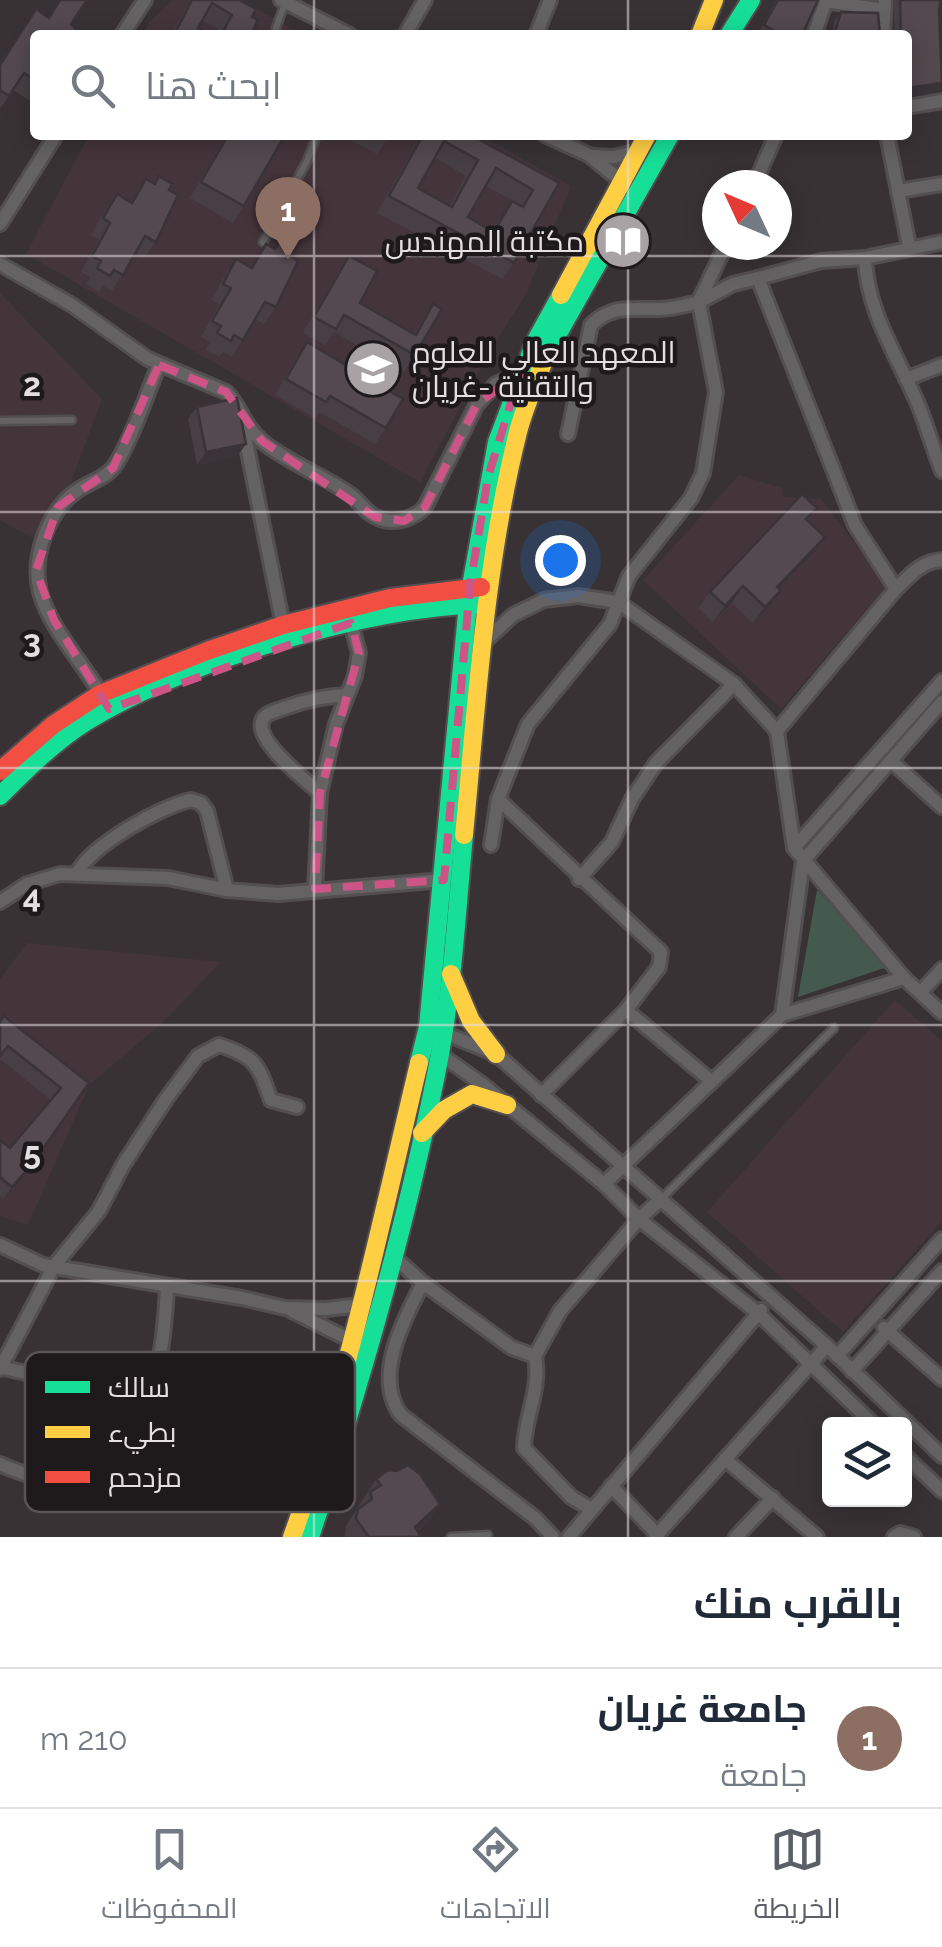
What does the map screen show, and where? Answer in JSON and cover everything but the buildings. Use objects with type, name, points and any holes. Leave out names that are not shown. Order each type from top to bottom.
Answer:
[{"type":"main road","points":[[702,30],[714,0]]},
{"type":"main road","points":[[732,30],[751,0]]},
{"type":"main road","points":[[349,1352],[451,974],[482,644],[509,467],[532,390],[565,318],[667,140]]},
{"type":"main road","points":[[355,1393],[393,1256],[421,1134],[433,1039],[469,595],[496,442],[520,374],[643,143]]},
{"type":"main road","points":[[0,796],[104,702],[351,623],[469,595]]},
{"type":"main road","points":[[0,771],[53,725],[207,650],[283,625],[390,598],[490,596]]},
{"type":"main road","points":[[451,974],[471,1022],[496,1054]]},
{"type":"main road","points":[[421,1134],[444,1110],[472,1094],[507,1105]]},
{"type":"main road","points":[[292,1537],[301,1512]]},
{"type":"main road","points":[[310,1537],[319,1512]]},
{"type":"street","points":[[125,30],[145,0]]},
{"type":"street","points":[[407,30],[425,0]]},
{"type":"street","points":[[538,30],[550,0]]},
{"type":"street","points":[[285,1],[340,30]]},
{"type":"street","points":[[816,30],[826,2],[884,5],[883,30]]},
{"type":"street","points":[[912,106],[942,101]]},
{"type":"street","points":[[0,224],[53,140]]},
{"type":"street","points":[[556,140],[589,155],[637,193]]},
{"type":"street","points":[[761,170],[774,140]]},
{"type":"street","points":[[889,140],[909,246]]},
{"type":"street","points":[[589,155],[614,157],[643,143]]},
{"type":"street","points":[[898,191],[942,184]]},
{"type":"street","points":[[568,434],[591,325],[602,314],[614,309],[660,309],[698,302],[733,284],[821,261],[865,258],[942,242]]},
{"type":"street","points":[[865,258],[873,308],[942,471]]},
{"type":"street","points":[[492,845],[498,799],[528,724],[610,624],[629,576],[692,498],[703,474],[716,392],[698,302],[719,260]]},
{"type":"street","points":[[0,264],[72,306],[159,365],[226,392],[234,399],[242,420],[283,625]]},
{"type":"street","points":[[758,278],[856,526],[896,589]]},
{"type":"street","points":[[104,702],[41,596],[36,570],[46,530],[58,507],[114,468],[159,365]]},
{"type":"street","points":[[906,379],[942,365]]},
{"type":"street","points":[[242,420],[262,441],[349,494],[375,517],[404,521],[424,507],[477,404],[496,384],[520,374]]},
{"type":"street","points":[[777,731],[896,589],[917,569],[942,560]]},
{"type":"street","points":[[482,644],[513,614],[544,600],[578,596],[618,602],[734,684],[777,731],[794,848],[904,978],[940,1009]]},
{"type":"street","points":[[315,889],[320,793],[336,724],[359,653],[351,623]]},
{"type":"street","points":[[794,848],[942,681]]},
{"type":"street","points":[[579,878],[612,842],[632,799],[656,763],[734,684]]},
{"type":"street","points":[[320,793],[272,748],[262,727],[263,720],[309,698],[347,695]]},
{"type":"street","points":[[782,1015],[803,860],[942,702]]},
{"type":"street","points":[[891,761],[942,807]]},
{"type":"street","points":[[498,799],[660,952],[659,968],[626,1010],[541,1095]]},
{"type":"street","points":[[77,873],[82,863],[106,841],[192,800],[207,811],[228,890]]},
{"type":"street","points":[[0,902],[46,876],[77,873],[168,878],[228,890],[278,894],[444,880]]},
{"type":"street","points":[[920,992],[942,969]]},
{"type":"street","points":[[604,1184],[782,1015],[904,978]]},
{"type":"street","points":[[626,1010],[710,1080]]},
{"type":"street","points":[[433,1039],[496,1054],[838,1356],[942,1456]]},
{"type":"street","points":[[433,1039],[604,1184],[639,1219],[758,1313],[866,1417]]},
{"type":"street","points":[[25,1373],[0,1368],[54,1266],[100,1211],[143,1134],[198,1056],[219,1045],[237,1050],[258,1065],[270,1100],[297,1106]]},
{"type":"street","points":[[591,1509],[570,1497],[524,1448],[536,1391],[534,1356],[560,1311],[660,1200]]},
{"type":"street","points":[[838,1356],[942,1239]]},
{"type":"street","points":[[0,1244],[42,1264],[286,1308],[326,1310],[361,1305]]},
{"type":"street","points":[[393,1256],[423,1283],[512,1348],[534,1356]]},
{"type":"street","points":[[852,1370],[942,1271]]},
{"type":"street","points":[[423,1283],[400,1329],[388,1384],[390,1401],[402,1415],[535,1518],[553,1537]]},
{"type":"street","points":[[159,1352],[166,1286]]},
{"type":"street","points":[[569,1537],[771,1298]]},
{"type":"street","points":[[286,1308],[352,1341]]},
{"type":"street","points":[[872,1316],[942,1380]]},
{"type":"street","points":[[611,1486],[656,1535],[826,1346]]},
{"type":"street","points":[[725,1459],[814,1536]]},
{"type":"street","points":[[912,1463],[942,1491]]},
{"type":"street","points":[[0,1464],[25,1472]]},
{"type":"street","points":[[736,1537],[773,1498]]},
{"type":"street","points":[[894,1537],[900,1533],[914,1537]]},
{"type":"lane","points":[[276,30],[285,1]]},
{"type":"lane","points":[[263,242],[314,140]]},
{"type":"lane","points":[[0,421],[72,420]]},
{"type":"lane","points":[[660,1200],[834,1028]]},
{"type":"lane","points":[[450,1537],[488,1535]]},
{"type":"highlighted area","points":[[159,365],[226,392],[262,441],[375,517],[404,521],[425,507],[477,404],[520,373],[488,477],[470,586],[444,880],[315,889],[320,793],[359,653],[351,623],[109,709],[54,620],[36,570],[58,507],[113,468]]},
{"type":"shaded area","points":[[173,0],[241,0],[294,30],[145,30]]},
{"type":"shaded area","points":[[86,140],[489,140],[571,186],[525,296],[490,351],[420,482],[26,254]]},
{"type":"shaded area","points":[[0,293],[102,399],[47,546],[0,520]]},
{"type":"shaded area","points":[[739,475],[782,488],[783,497],[821,499],[887,586],[781,709],[643,580]]},
{"type":"shaded area","points":[[27,943],[221,962],[163,1022],[89,1085],[28,1225],[0,1216],[0,979]]},
{"type":"shaded area","points":[[895,1000],[942,1041],[942,1221],[843,1332],[707,1212]]},
{"type":"green space","points":[[817,890],[890,966],[798,997]]},
{"type":"traffic: fast","points":[[732,30],[751,0]]},
{"type":"traffic: fast","points":[[547,353],[667,140]]},
{"type":"traffic: fast","points":[[419,1063],[428,1027],[468,603],[497,442],[535,342],[561,295]]},
{"type":"traffic: fast","points":[[0,796],[75,729],[175,678],[278,641],[332,627],[385,615],[482,604]]},
{"type":"traffic: fast","points":[[355,1394],[414,1176],[440,1054],[464,835]]},
{"type":"traffic: fast","points":[[310,1537],[318,1512]]},
{"type":"traffic: slow","points":[[702,30],[714,0]]},
{"type":"traffic: slow","points":[[561,295],[644,140]]},
{"type":"traffic: slow","points":[[464,835],[497,532],[518,432],[547,353]]},
{"type":"traffic: slow","points":[[451,974],[471,1021],[496,1054]]},
{"type":"traffic: slow","points":[[349,1352],[419,1063]]},
{"type":"traffic: slow","points":[[422,1133],[444,1110],[472,1094],[507,1105]]},
{"type":"traffic: slow","points":[[292,1537],[301,1512]]},
{"type":"traffic: jam","points":[[0,771],[53,725],[100,694],[207,651],[283,625],[390,598],[481,587]]},
{"type":"place","name":"مكتبة المهندس","points":[[623,241]]},
{"type":"place","name":"جامعة غريان","points":[[288,259]]},
{"type":"place","name":"المعهد العالي للعلوم والتقنية -غريان","points":[[373,369]]}]
